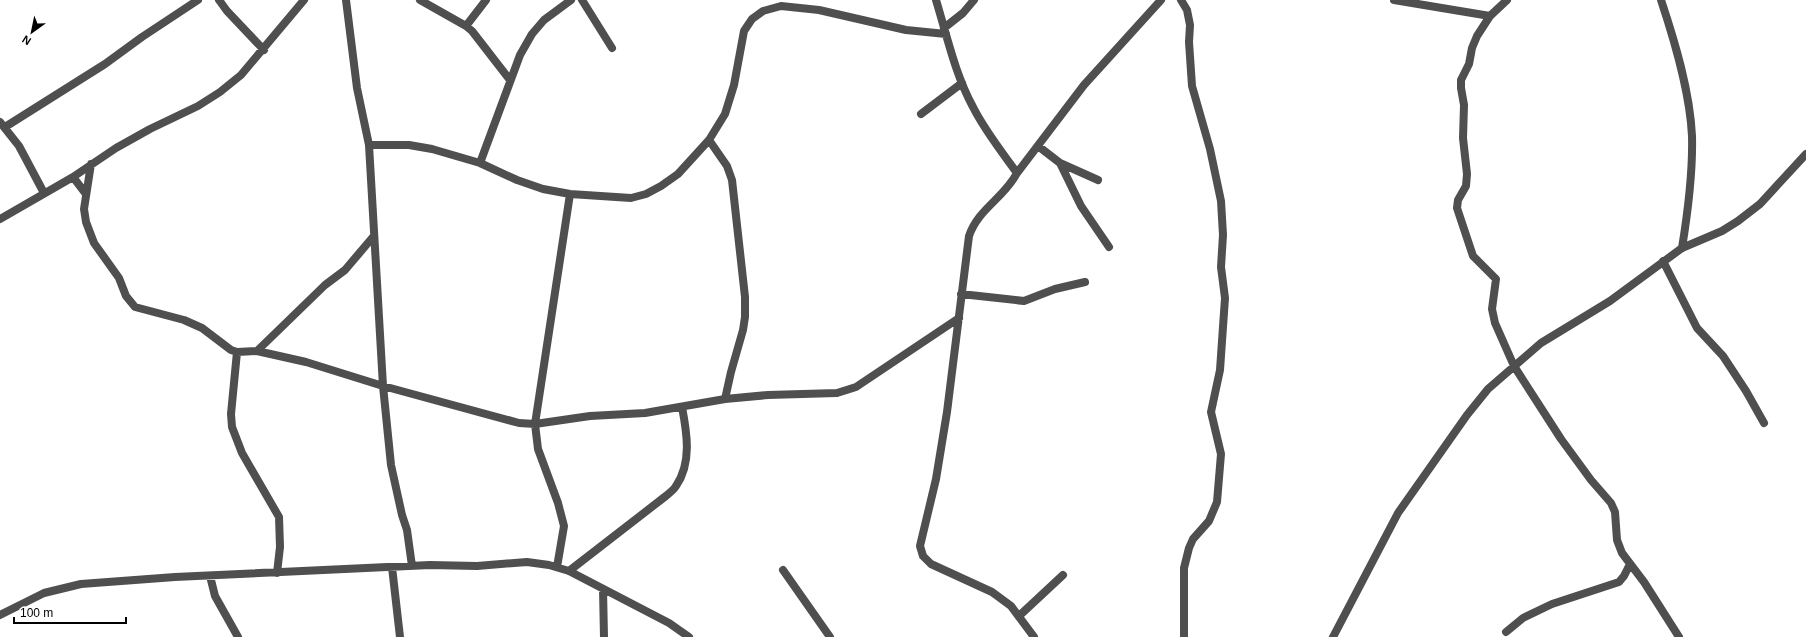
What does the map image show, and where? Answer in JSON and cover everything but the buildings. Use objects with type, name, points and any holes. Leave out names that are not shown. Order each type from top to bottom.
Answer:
[{"type":"street","points":[[44,193],[19,146],[2,124],[105,64],[142,37],[198,0]]},
{"type":"street","points":[[219,0],[226,11],[264,50]]},
{"type":"street","points":[[0,219],[73,177],[91,164],[150,128],[198,106],[214,96],[241,75],[264,50],[304,0]]},
{"type":"street","points":[[346,0],[357,88],[369,145],[373,237],[383,386],[392,465],[402,515],[407,530],[412,566]]},
{"type":"street","points":[[420,0],[466,26],[482,43],[510,80]]},
{"type":"street","points":[[466,26],[486,0]]},
{"type":"street","points":[[480,163],[520,55],[532,34],[544,20],[570,0]]},
{"type":"street","points":[[582,0],[612,48]]},
{"type":"street","points":[[936,0],[962,83],[973,107],[988,133],[1017,173]]},
{"type":"street","points":[[369,145],[409,145],[432,149],[480,163],[517,180],[543,189],[570,194],[631,198],[646,194],[678,174],[709,140],[725,114],[732,92],[744,31],[752,19],[763,11],[781,6],[819,10],[906,30],[945,31],[974,0]]},
{"type":"street","points":[[1023,637],[1031,634],[1011,606],[992,592],[931,564],[923,556],[920,546],[936,479],[954,363],[969,236],[973,224],[978,216],[1012,183],[1017,173],[1084,85],[1161,0]]},
{"type":"street","points":[[1181,0],[1187,10],[1190,25],[1189,42],[1192,86],[1210,150],[1221,201],[1221,267],[1226,298],[1220,370],[1210,412],[1221,454],[1217,502],[1209,521],[1193,539],[1184,568],[1184,637]]},
{"type":"street","points":[[1394,0],[1490,16]]},
{"type":"street","points":[[1507,0],[1490,16],[1477,36],[1472,48],[1469,64],[1461,80],[1464,105],[1463,138],[1466,186],[1458,200],[1457,208],[1473,256],[1496,279],[1492,309],[1495,323],[1514,366],[1562,439],[1595,485],[1611,503],[1615,512],[1616,540],[1622,553],[1644,582],[1679,637]]},
{"type":"street","points":[[1661,0],[1682,71],[1692,135],[1690,192],[1682,248]]},
{"type":"street","points":[[921,114],[962,83]]},
{"type":"street","points":[[709,140],[727,166],[732,180],[745,297],[745,317],[743,330],[725,399]]},
{"type":"street","points":[[1038,146],[1060,163],[1098,180]]},
{"type":"street","points":[[1333,637],[1398,513],[1488,389],[1541,343],[1610,301],[1682,248],[1722,231],[1738,222],[1760,204],[1806,154]]},
{"type":"street","points":[[1060,163],[1081,206],[1110,247]]},
{"type":"street","points":[[91,164],[90,179],[84,209],[86,222],[94,243],[119,278],[126,296],[135,306],[184,320],[202,328],[231,350],[237,352],[257,351],[306,362],[383,386],[503,420],[535,424],[590,416],[645,413],[725,399],[768,395],[837,394],[856,387],[959,318]]},
{"type":"street","points":[[73,177],[86,194]]},
{"type":"street","points":[[557,567],[564,526],[558,503],[538,449],[535,424],[570,194]]},
{"type":"street","points":[[257,351],[325,285],[345,270],[373,237]]},
{"type":"street","points":[[1663,261],[1697,328],[1723,356],[1746,391],[1764,423]]},
{"type":"street","points":[[961,294],[1024,301],[1055,289],[1085,282]]},
{"type":"street","points":[[237,352],[230,414],[232,427],[242,453],[279,517],[280,546],[276,573]]},
{"type":"street","points":[[570,571],[662,499],[676,486],[683,472],[687,456],[687,434],[682,407]]},
{"type":"street","points":[[0,615],[44,593],[81,584],[412,566],[477,566],[527,562],[557,567],[570,571],[669,623],[689,637]]},
{"type":"street","points":[[1506,632],[1523,618],[1552,604],[1619,582],[1630,564]]},
{"type":"street","points":[[392,567],[400,637]]},
{"type":"street","points":[[783,570],[830,637]]},
{"type":"street","points":[[1019,616],[1063,575]]},
{"type":"street","points":[[210,576],[215,596],[238,637]]},
{"type":"street","points":[[603,589],[604,637]]}]
